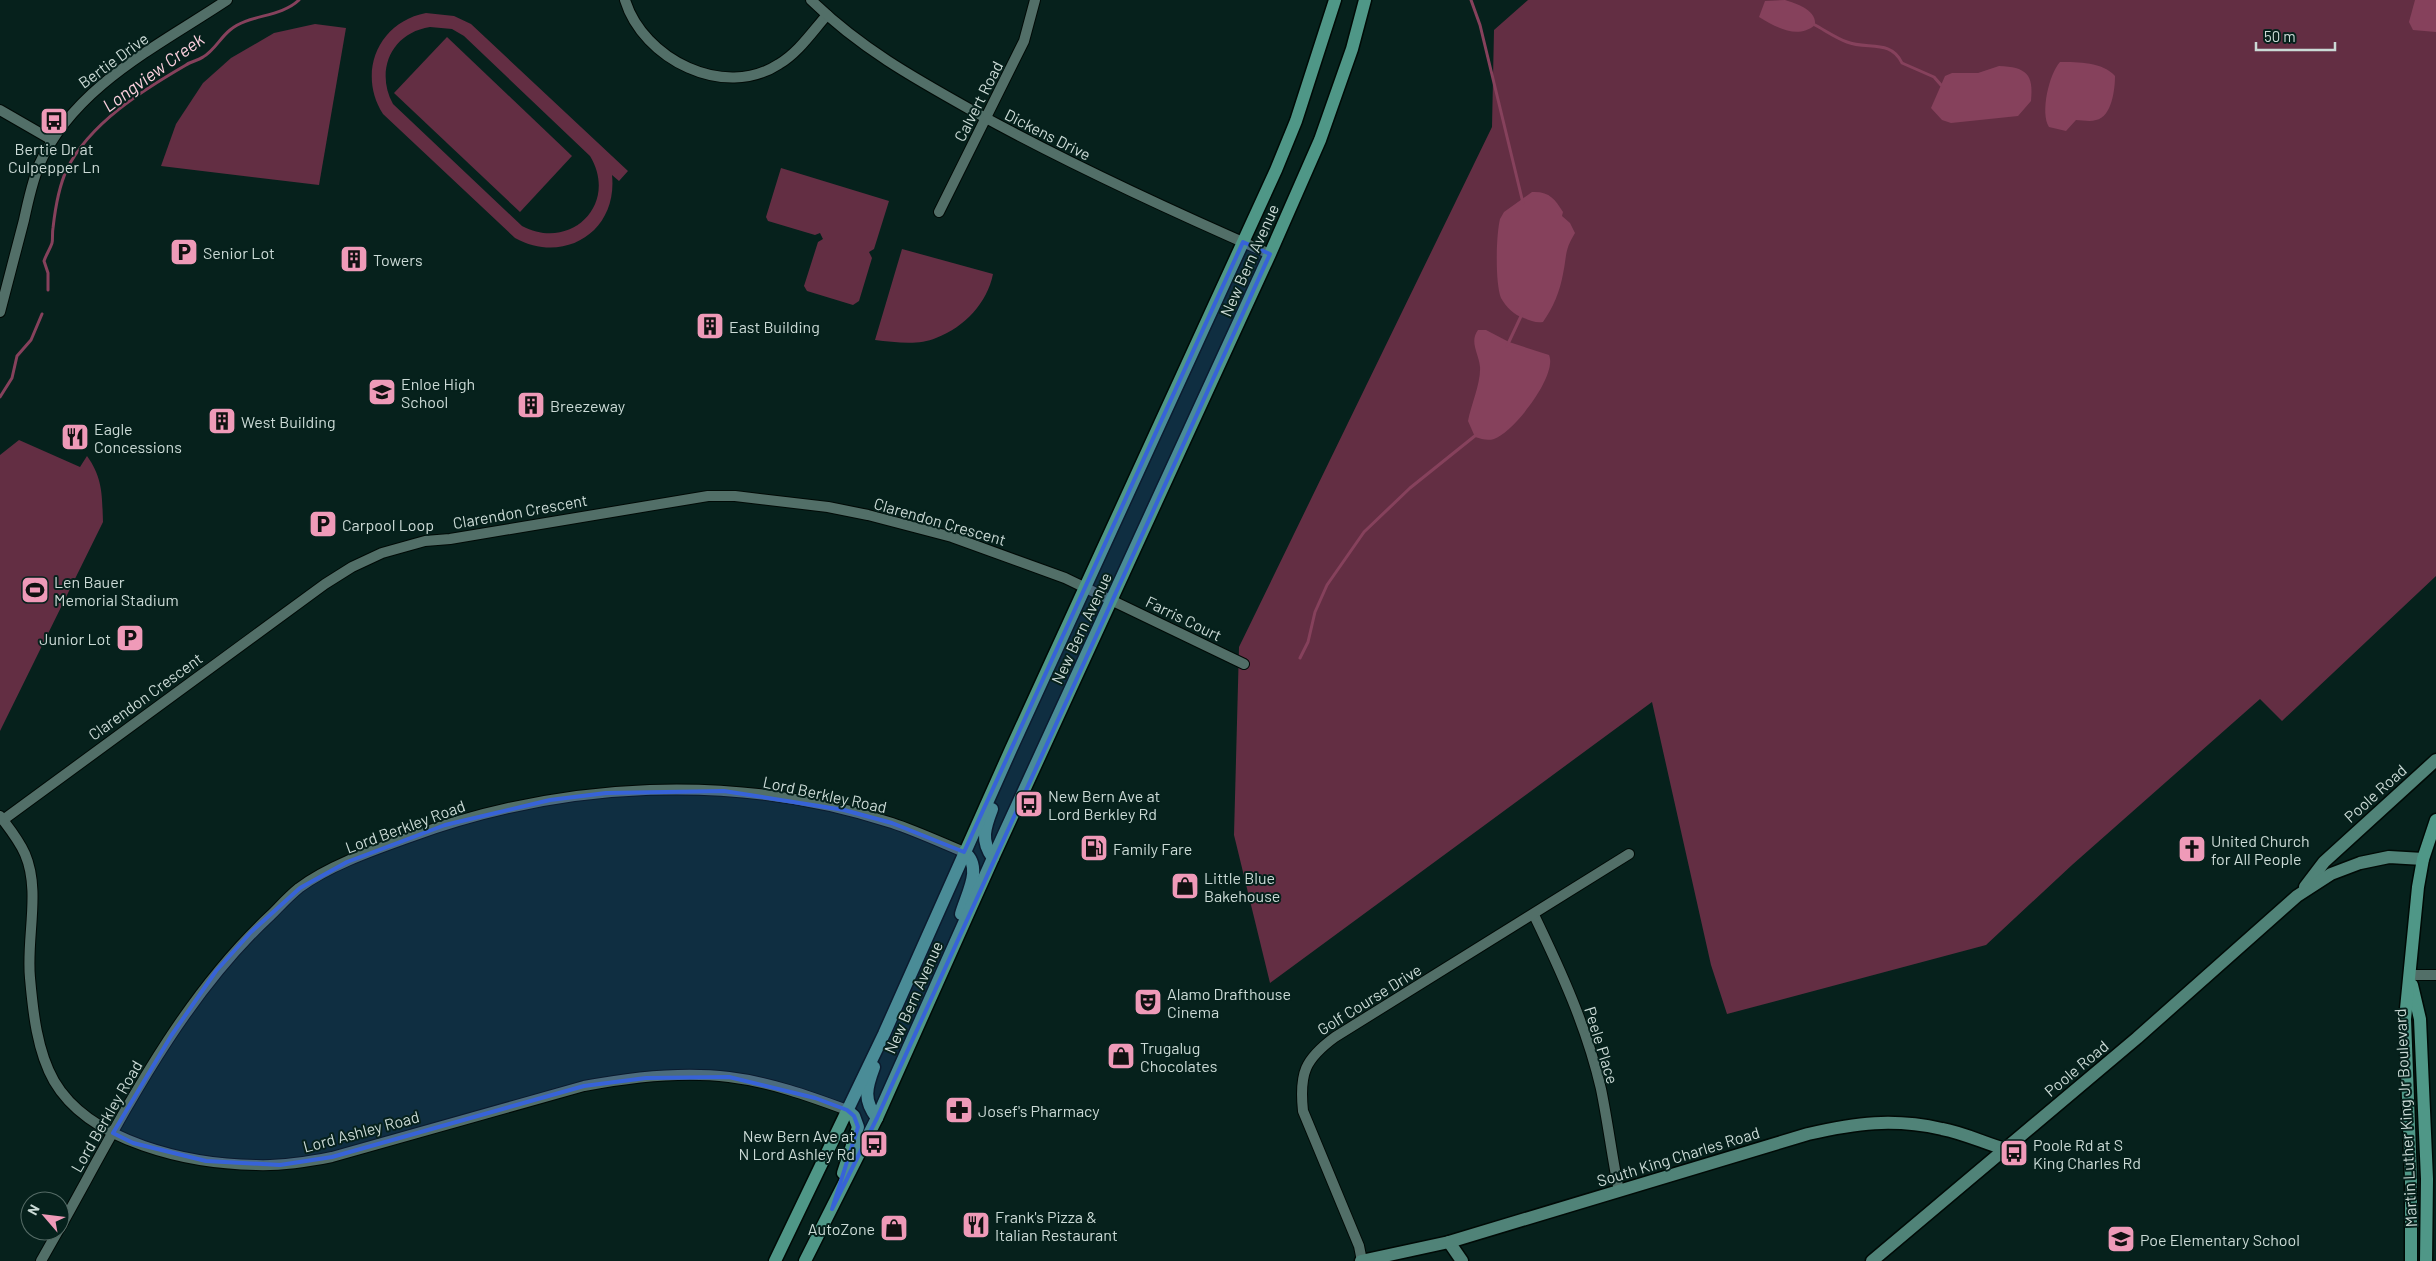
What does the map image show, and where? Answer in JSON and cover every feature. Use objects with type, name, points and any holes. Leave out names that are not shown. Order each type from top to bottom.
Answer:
[{"type":"main road","name":"New Bern Avenue","points":[[775,1261],[902,993],[1011,748],[1243,242],[1296,121],[1335,0]]},
{"type":"main road","name":"New Bern Avenue","points":[[805,1261],[877,1118],[952,949],[1270,254],[1320,140],[1352,49],[1365,0]]},
{"type":"main road","points":[[994,858],[987,850],[984,837],[986,826],[1009,766],[1011,748]]},
{"type":"main road","name":"Poole Road","points":[[2297,896],[2324,862],[2436,760]]},
{"type":"main road","name":"Martin Luther King Jr Boulevard","points":[[2411,1261],[2411,1179],[2405,1019],[2412,935],[2423,859],[2436,820]]},
{"type":"main road","points":[[952,949],[974,874],[970,856],[964,852]]},
{"type":"main road","name":"Poole Road","points":[[1872,1261],[2138,1038],[2297,896],[2331,874],[2360,863],[2389,857],[2423,859]]},
{"type":"main road","name":"Martin Luther King Jr Boulevard","points":[[2410,975],[2420,1019],[2427,1179],[2426,1261]]},
{"type":"main road","points":[[877,1118],[868,1106],[866,1098],[871,1074],[902,993]]},
{"type":"main road","points":[[832,1209],[858,1127],[854,1116],[847,1110]]},
{"type":"main road","name":"South King Charles Road","points":[[1361,1261],[1449,1242],[1808,1134],[1854,1124],[1895,1122],[1942,1129],[2005,1150]]},
{"type":"main road","points":[[1449,1242],[1459,1260]]},
{"type":"street","name":"Bertie Drive","points":[[0,312],[32,186],[52,140],[68,118],[98,87],[227,0]]},
{"type":"street","points":[[625,0],[633,18],[643,32],[669,56],[701,74],[730,79],[760,74],[779,64],[793,53],[827,16]]},
{"type":"street","name":"Dickens Drive","points":[[811,0],[827,16],[880,58],[921,83],[1051,154],[1270,254]]},
{"type":"street","name":"Calvert Road","points":[[939,212],[1024,41],[1035,0]]},
{"type":"street","points":[[0,110],[52,140]]},
{"type":"street","name":"Clarendon Crescent","points":[[2,818],[325,584],[352,567],[382,553],[425,541],[450,539],[677,500],[708,496],[735,496],[828,507],[908,525],[1001,554],[1086,587],[1112,600]]},
{"type":"street","name":"Farris Court","points":[[1112,600],[1244,664]]},
{"type":"street","name":"Lord Berkley Road","points":[[70,1209],[171,1036],[216,971],[251,932],[300,888],[347,862],[444,825],[550,800],[606,792],[661,789],[769,795],[844,810],[892,823],[964,852]]},
{"type":"street","name":"Lord Ashley Road","points":[[2,818],[25,855],[33,882],[28,958],[33,1009],[44,1057],[54,1081],[70,1102],[113,1133],[133,1143],[206,1161],[232,1164],[280,1165],[332,1157],[584,1086],[623,1079],[677,1076],[707,1075],[758,1082],[847,1110]]},
{"type":"street","name":"Golf Course Drive","points":[[1361,1261],[1359,1246],[1303,1111],[1304,1074],[1316,1051],[1335,1036],[1534,915],[1630,854]]},
{"type":"street","name":"Peele Place","points":[[1534,915],[1558,965],[1578,1015],[1600,1089],[1620,1191]]},
{"type":"street","points":[[2410,975],[2436,975]]},
{"type":"street","name":"Lord Berkley Road","points":[[42,1261],[53,1241]]},
{"type":"highlighted area","points":[[1243,242],[1270,254],[877,1118],[832,1209],[858,1127],[854,1116],[847,1110],[815,1098],[729,1077],[646,1078],[584,1086],[332,1157],[280,1165],[206,1161],[133,1143],[113,1133],[171,1036],[216,971],[251,932],[300,888],[347,862],[445,825],[550,800],[606,793],[724,791],[844,810],[892,823],[964,852]]},
{"type":"shaded area","points":[[1528,0],[2436,0],[2436,576],[2282,721],[2260,699],[2072,865],[1986,945],[1727,1014],[1711,965],[1652,702],[1270,983],[1234,835],[1239,647],[1492,127],[1494,30]]},
{"type":"shaded area","points":[[1785,0],[1810,12],[1815,20],[1815,25],[1808,29],[1794,32],[1772,25],[1759,17],[1765,1]]},
{"type":"shaded area","points":[[2415,0],[2436,0],[2436,32],[2413,30],[2409,22]]},
{"type":"shaded area","points":[[426,13],[454,16],[471,24],[628,171],[619,181],[612,175],[612,195],[606,213],[597,227],[584,238],[569,245],[552,248],[533,245],[515,238],[383,114],[375,98],[372,82],[373,66],[377,51],[384,38],[395,27],[409,18]],"holes":[[[430,27],[452,29],[464,36],[590,156],[597,174],[598,191],[594,206],[585,219],[573,228],[557,233],[540,232],[522,226],[393,104],[386,79],[390,55],[396,45],[416,31]]]},
{"type":"shaded area","points":[[315,24],[346,28],[319,185],[161,166],[176,124],[203,83],[231,58],[274,33]]},
{"type":"shaded area","points":[[447,37],[572,156],[520,212],[394,93]]},
{"type":"shaded area","points":[[2060,62],[2097,65],[2110,71],[2115,76],[2112,102],[2106,114],[2101,118],[2091,121],[2076,120],[2066,131],[2049,127],[2045,113],[2047,94],[2052,75]]},
{"type":"shaded area","points":[[1999,66],[2022,70],[2029,78],[2032,92],[2031,101],[2018,116],[1951,123],[1942,120],[1931,108],[1945,76],[1952,73],[1978,73]]},
{"type":"shaded area","points":[[781,168],[889,201],[874,249],[869,252],[872,258],[859,301],[853,305],[807,291],[804,286],[818,242],[823,239],[820,233],[815,235],[768,221],[766,217]]},
{"type":"shaded area","points":[[1532,192],[1547,194],[1551,197],[1563,212],[1562,216],[1570,223],[1575,233],[1567,249],[1562,280],[1556,299],[1543,322],[1534,322],[1520,317],[1505,304],[1499,291],[1497,270],[1500,219],[1504,212]]},
{"type":"shaded area","points":[[902,249],[993,274],[986,295],[965,321],[936,338],[922,342],[906,343],[875,340]]},
{"type":"shaded area","points":[[1478,330],[1486,330],[1509,342],[1549,355],[1550,364],[1541,389],[1523,415],[1502,434],[1491,440],[1475,437],[1468,421],[1480,373],[1474,344],[1475,335]]},
{"type":"shaded area","name":"Len Bauer Memorial Stadium","points":[[19,440],[80,467],[87,456],[99,480],[102,495],[103,522],[0,731],[0,455]]},
{"type":"waterway","name":"Longview Creek","points":[[48,290],[48,273],[44,261],[52,243],[60,190],[67,169],[89,137],[103,122],[152,85],[207,54],[230,30],[246,21],[283,10],[299,0]]},
{"type":"waterway","points":[[1471,0],[1480,25],[1523,203]]},
{"type":"waterway","points":[[1815,25],[1847,42],[1878,46],[1892,51],[1902,63],[1934,77],[1941,85]]},
{"type":"waterway","name":"Longview Creek","points":[[0,397],[12,378],[17,356],[31,340],[42,314]]},
{"type":"waterway","points":[[1507,346],[1522,314]]},
{"type":"waterway","points":[[1300,658],[1308,642],[1315,612],[1327,585],[1364,532],[1410,488],[1476,435]]},
{"type":"place","name":"Bertie Dr at Culpepper Ln","points":[[54,121]]},
{"type":"place","name":"Senior Lot","points":[[184,252]]},
{"type":"place","name":"Towers","points":[[354,259]]},
{"type":"place","name":"East Building","points":[[710,326]]},
{"type":"place","name":"Enloe High School","points":[[382,392]]},
{"type":"place","name":"Breezeway","points":[[531,405]]},
{"type":"place","name":"West Building","points":[[222,421]]},
{"type":"place","name":"Eagle Concessions","points":[[75,437]]},
{"type":"place","name":"Carpool Loop","points":[[323,524]]},
{"type":"place","name":"Len Bauer Memorial Stadium","points":[[35,590]]},
{"type":"place","name":"Junior Lot","points":[[130,638]]},
{"type":"place","name":"New Bern Ave at Lord Berkley Rd","points":[[1029,804]]},
{"type":"place","name":"Family Fare","points":[[1094,848]]},
{"type":"place","name":"United Church for All People","points":[[2192,849]]},
{"type":"place","name":"Little Blue Bakehouse","points":[[1185,886]]},
{"type":"place","name":"Alamo Drafthouse Cinema","points":[[1148,1002]]},
{"type":"place","name":"Trugalug Chocolates","points":[[1121,1056]]},
{"type":"place","name":"Josef's Pharmacy","points":[[959,1110]]},
{"type":"place","name":"New Bern Ave at N Lord Ashley Rd","points":[[874,1144]]},
{"type":"place","name":"Poole Rd at S King Charles Rd","points":[[2014,1153]]},
{"type":"place","name":"Frank's Pizza & Italian Restaurant","points":[[976,1225]]},
{"type":"place","name":"AutoZone","points":[[894,1228]]},
{"type":"place","name":"Poe Elementary School","points":[[2121,1239]]}]
